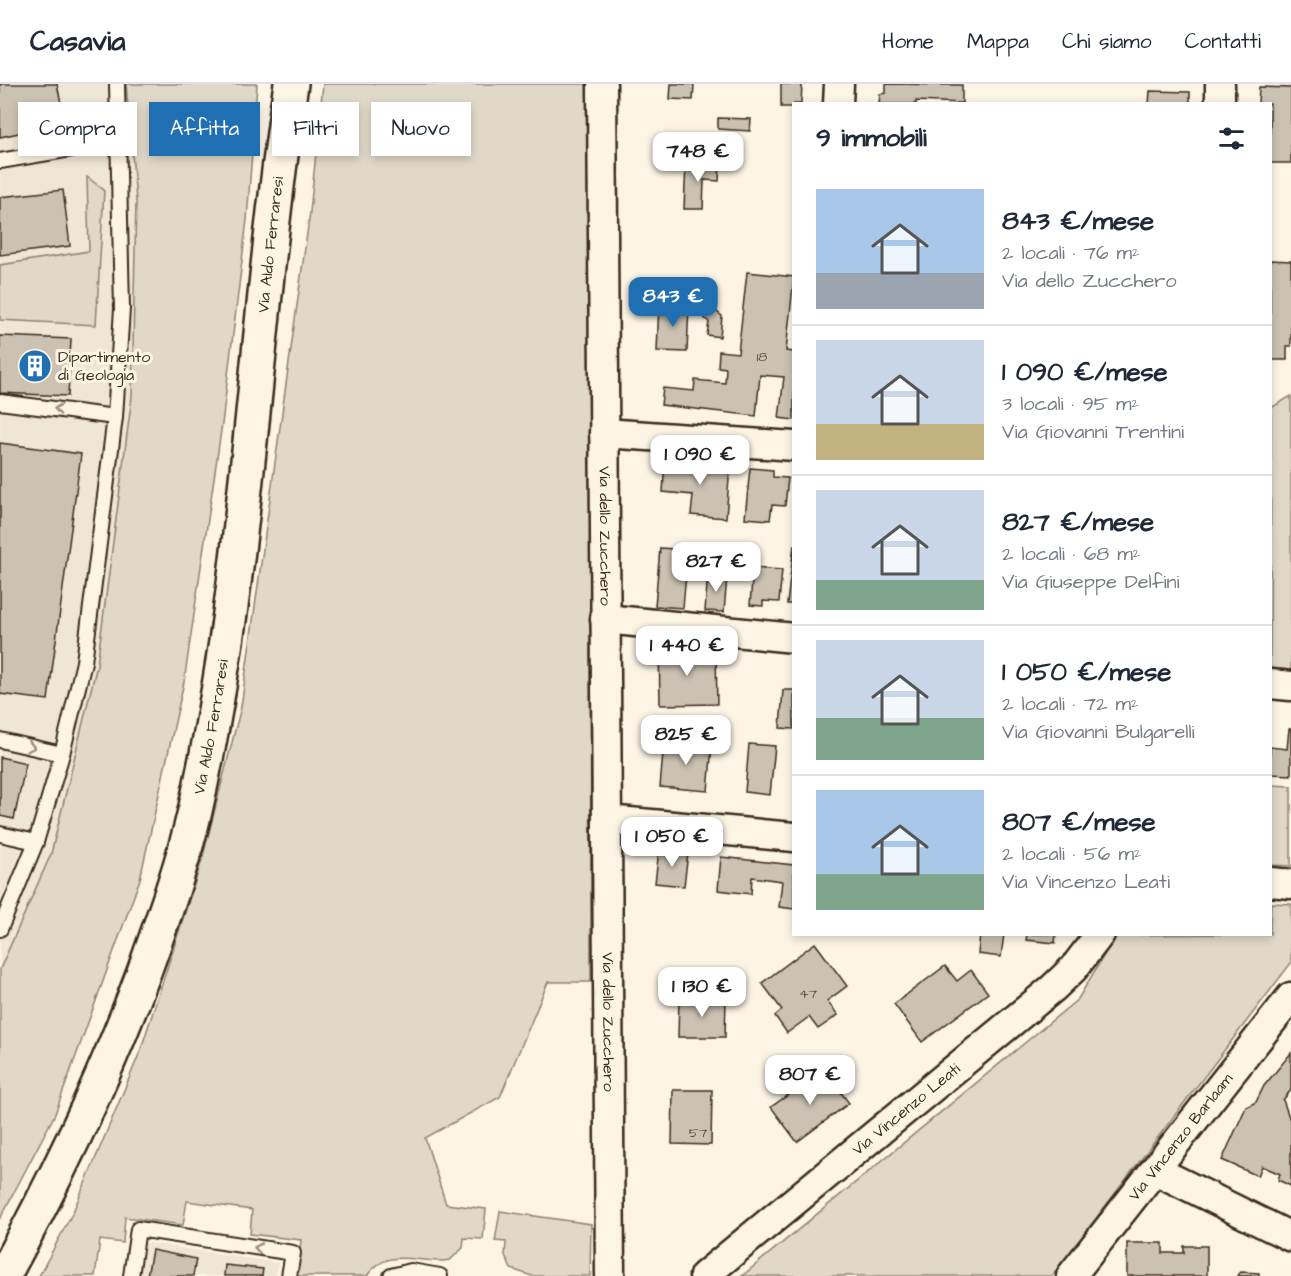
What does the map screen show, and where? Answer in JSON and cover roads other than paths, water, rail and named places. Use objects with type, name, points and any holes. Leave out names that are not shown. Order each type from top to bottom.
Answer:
[{"type":"main road","name":"Via Aldo Ferraresi","points":[[284,102],[285,84]]},
{"type":"main road","name":"Via Aldo Ferraresi","points":[[288,102],[291,84]]},
{"type":"main road","name":"Via Aldo Ferraresi","points":[[3,1276],[46,1197],[109,1061],[152,948],[185,849],[216,708],[249,464],[281,156]]},
{"type":"street","name":"Via dello Zucchero","points":[[602,84],[610,1276]]},
{"type":"street","points":[[838,84],[838,102]]},
{"type":"street","points":[[1220,84],[1220,102]]},
{"type":"street","points":[[604,433],[792,446]]},
{"type":"street","points":[[605,619],[792,638]]},
{"type":"street","points":[[1272,684],[1291,686]]},
{"type":"street","points":[[607,820],[792,837]]},
{"type":"street","points":[[1272,882],[1291,884]]},
{"type":"street","name":"Via Vincenzo Leati","points":[[704,1276],[1053,988],[1074,968],[1098,936]]},
{"type":"street","name":"Via Vincenzo Barlaam","points":[[1071,1276],[1291,997]]},
{"type":"street","points":[[1155,1170],[1291,1237]]},
{"type":"lane","points":[[117,84],[118,102]]},
{"type":"lane","points":[[0,161],[30,156]]},
{"type":"lane","points":[[0,929],[36,842],[62,754],[84,662],[115,417],[122,309],[119,156]]},
{"type":"lane","points":[[0,402],[115,417]]},
{"type":"lane","points":[[0,741],[62,754]]},
{"type":"lane","points":[[0,834],[36,842]]},
{"type":"lane","points":[[131,1276],[138,1229],[293,1253],[289,1276]]},
{"type":"lane","points":[[391,1276],[411,1271],[441,1276]]},
{"type":"place","name":"Dipartimento di Geologia","points":[[35,366]]}]
